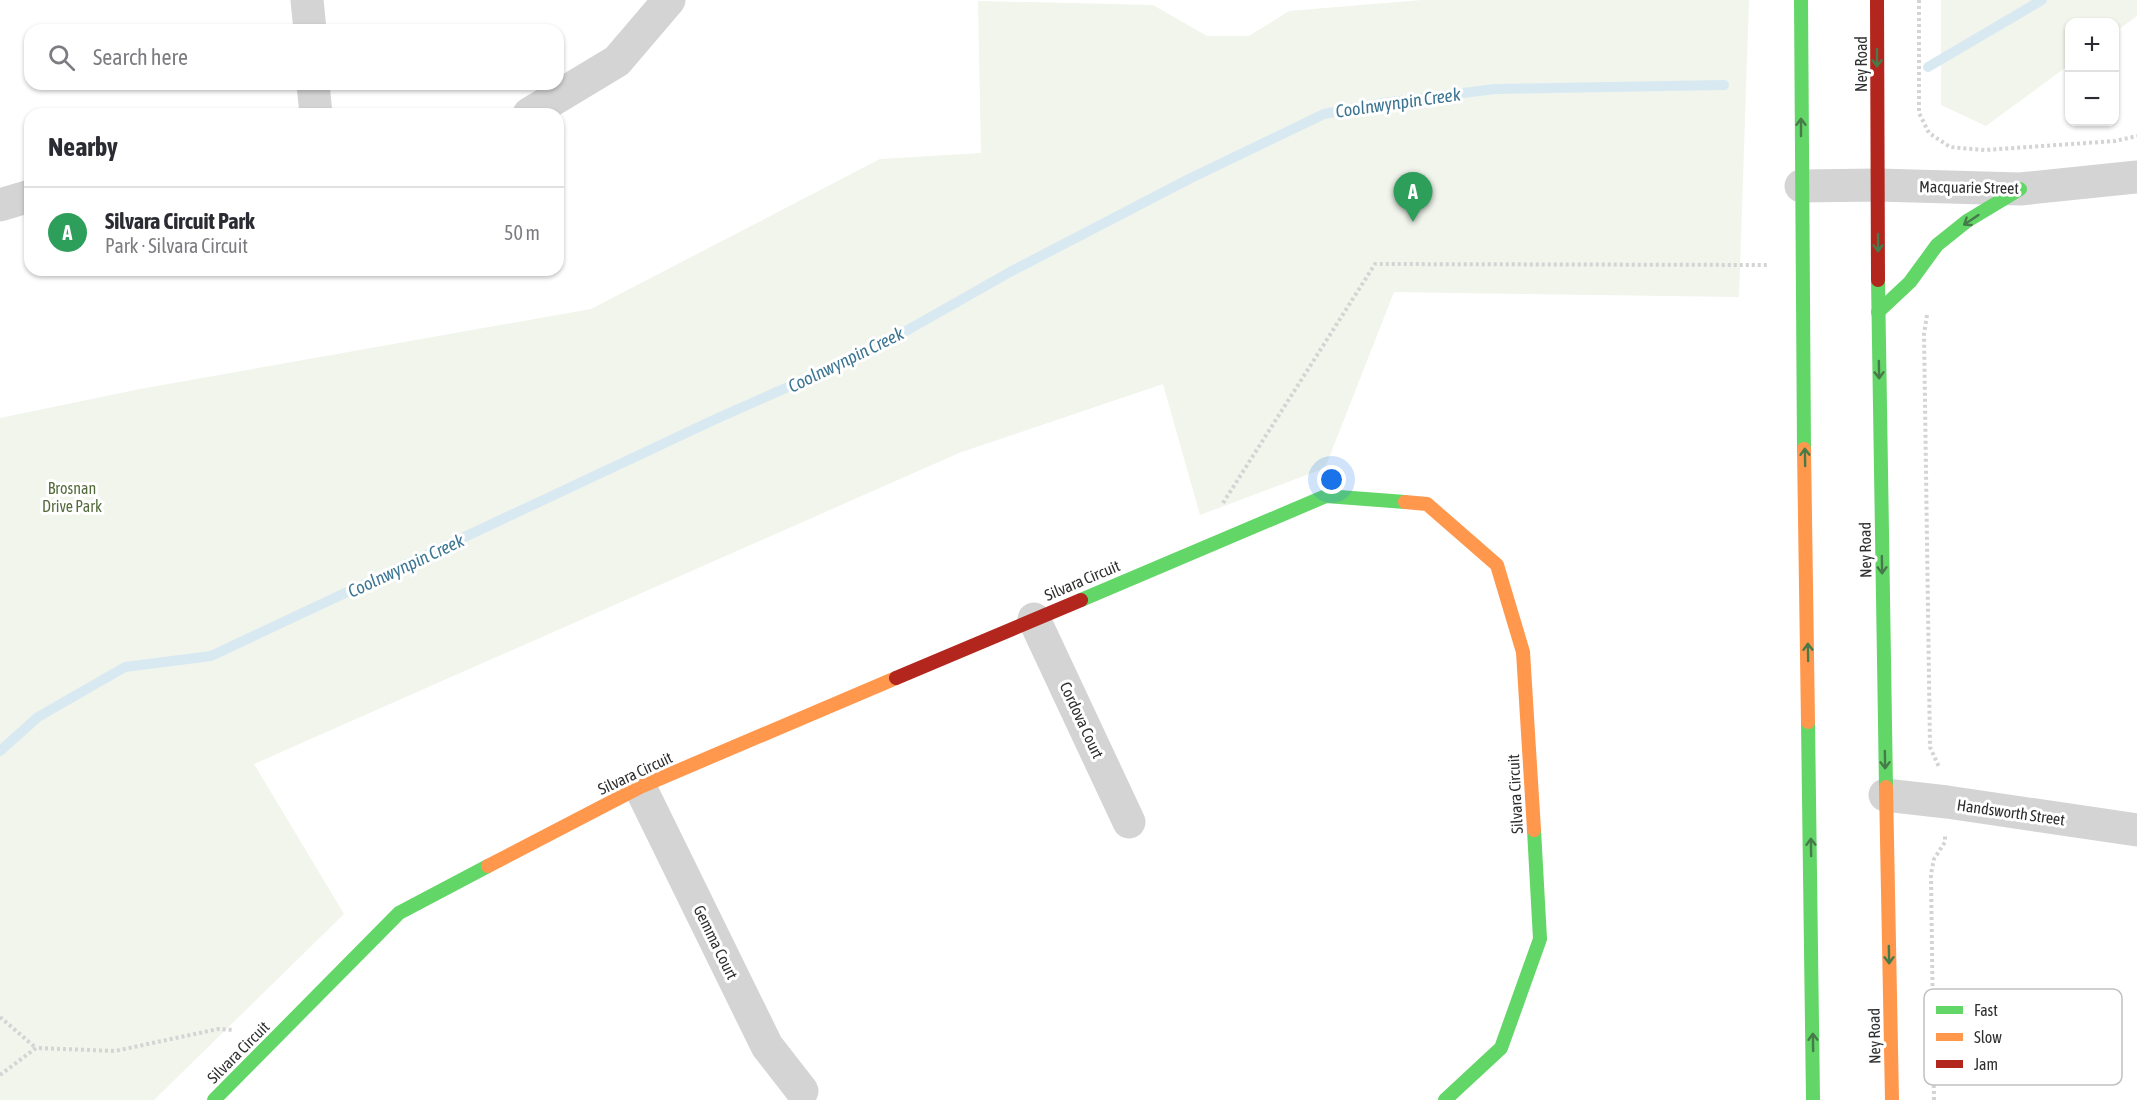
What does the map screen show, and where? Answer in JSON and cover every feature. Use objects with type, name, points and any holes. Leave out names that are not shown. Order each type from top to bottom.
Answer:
[{"type":"main road","points":[[1801,0],[1801,186],[1814,1100]]},
{"type":"main road","name":"Ney Road","points":[[1877,0],[1878,312],[1892,1100]]},
{"type":"main road","points":[[1878,312],[1910,282],[1937,245],[1967,221],[2020,189]]},
{"type":"main road","name":"Silvara Circuit","points":[[213,1100],[399,913],[640,787],[1326,496],[1427,504],[1497,565],[1523,652],[1540,939],[1501,1048],[1445,1100]]},
{"type":"street","points":[[308,0],[310,24]]},
{"type":"street","points":[[539,108],[617,61],[669,0]]},
{"type":"street","points":[[313,90],[315,108]]},
{"type":"street","name":"Macquarie Street","points":[[1801,186],[1878,185],[2020,189],[2137,177]]},
{"type":"street","points":[[0,205],[24,198]]},
{"type":"street","name":"Cordova Court","points":[[1034,619],[1129,822]]},
{"type":"street","name":"Gemma Court","points":[[640,787],[767,1046],[802,1091]]},
{"type":"street","name":"Handsworth Street","points":[[1886,795],[2137,830]]},
{"type":"path","points":[[1919,0],[1919,113],[1929,133],[1950,147],[1985,150],[2115,141],[2137,136]]},
{"type":"path","points":[[1191,552],[1375,264],[1802,265]]},
{"type":"path","points":[[1927,313],[1924,346],[1930,747],[1938,764],[1947,802],[1945,842],[1934,859],[1931,873],[1933,989]]},
{"type":"path","points":[[0,1017],[36,1048]]},
{"type":"path","points":[[0,1074],[36,1048],[115,1051],[218,1029],[248,1030],[271,1043]]},
{"type":"path","points":[[1934,1085],[1934,1100]]},
{"type":"green space","name":"Brosnan Drive Park","points":[[1422,0],[1749,0],[1739,297],[1394,292],[1325,468],[1200,515],[1163,384],[959,453],[254,764],[344,914],[154,1100],[0,1100],[0,418],[140,389],[591,309],[880,159],[981,153],[978,1],[1153,5],[1207,36],[1249,36],[1289,11]]},
{"type":"green space","points":[[1941,0],[2137,0],[2137,16],[2119,29],[2119,18],[2065,18],[2065,68],[1986,126],[1941,105]]},
{"type":"waterway","name":"Coolnwynpin Creek","points":[[1928,67],[2042,0]]},
{"type":"waterway","name":"Coolnwynpin Creek","points":[[0,751],[38,717],[125,667],[211,656],[718,418],[876,348],[1010,272],[1189,179],[1324,114],[1383,103],[1495,89],[1724,85]]},
{"type":"traffic: fast","points":[[1801,0],[1804,449]]},
{"type":"traffic: fast","points":[[1878,312],[1910,282],[1937,245],[1967,221],[2020,189]]},
{"type":"traffic: fast","points":[[1878,280],[1886,787]]},
{"type":"traffic: fast","points":[[1081,600],[1326,496],[1405,502]]},
{"type":"traffic: fast","points":[[1808,722],[1813,1100]]},
{"type":"traffic: fast","points":[[1445,1100],[1501,1048],[1540,939],[1534,830]]},
{"type":"traffic: fast","points":[[214,1100],[399,913],[488,866]]},
{"type":"traffic: slow","points":[[1804,449],[1808,722]]},
{"type":"traffic: slow","points":[[1405,502],[1427,504],[1497,565],[1523,652],[1534,830]]},
{"type":"traffic: slow","points":[[488,866],[640,787],[896,678]]},
{"type":"traffic: slow","points":[[1886,787],[1892,1100]]},
{"type":"traffic: jam","points":[[1877,0],[1878,280]]},
{"type":"traffic: jam","points":[[896,678],[1081,600]]},
{"type":"place","name":"Silvara Circuit Park","points":[[1413,222]]}]
